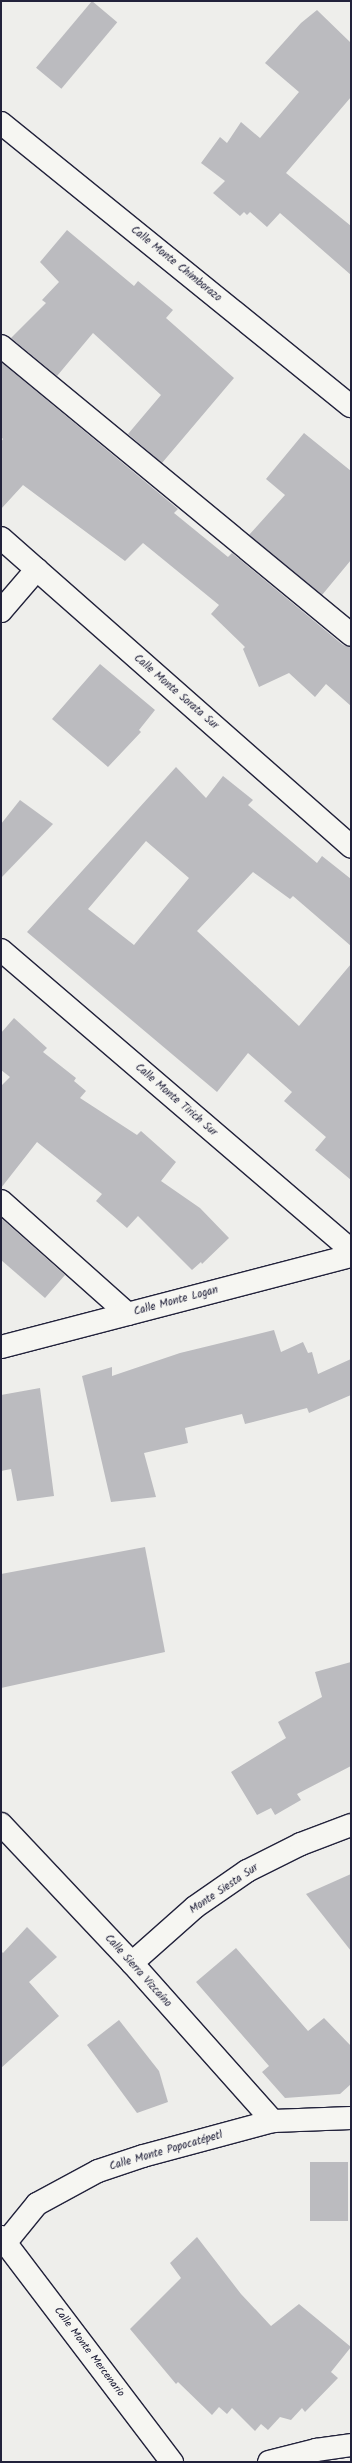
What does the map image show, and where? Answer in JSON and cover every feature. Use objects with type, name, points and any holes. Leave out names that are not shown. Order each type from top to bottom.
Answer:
[{"type":"street","name":"Calle Monte Chimborazo","points":[[1,122],[351,406]]},
{"type":"street","points":[[1,346],[351,635]]},
{"type":"street","name":"Calle Monte Sorata Sur","points":[[1,538],[351,846]]},
{"type":"street","points":[[1,611],[37,569]]},
{"type":"street","name":"Calle Monte Tirich Sur","points":[[1,950],[351,1250]]},
{"type":"street","points":[[1,1201],[128,1314]]},
{"type":"street","name":"Calle Monte Logan","points":[[1,1347],[351,1256]]},
{"type":"street","name":"Calle Sierra Vizcaíno","points":[[1,1824],[132,1963],[273,2121]]},
{"type":"street","name":"Monte Siesta Sur","points":[[132,1963],[195,1907],[247,1871],[301,1844],[351,1825]]},
{"type":"street","name":"Calle Monte Popocatépetl","points":[[4,2240],[38,2204],[98,2171],[143,2156],[273,2121],[351,2118]]},
{"type":"street","name":"Calle Monte Mercenario","points":[[4,2240],[172,2462]]},
{"type":"street","points":[[269,2462],[316,2450],[351,2445]]},
{"type":"building","points":[[92,1],[117,22],[61,89],[36,68]]},
{"type":"building","points":[[317,10],[351,43],[351,97],[286,173],[351,226],[351,275],[280,213],[267,227],[250,212],[247,215],[244,212],[240,216],[213,193],[225,181],[201,163],[220,137],[227,143],[241,122],[260,138],[299,92],[265,63],[301,23]]},
{"type":"building","points":[[67,230],[134,286],[138,281],[173,310],[166,318],[234,378],[162,463],[128,434],[161,395],[93,333],[57,376],[11,338],[46,303],[42,300],[59,282],[40,262]]},
{"type":"building","points":[[1,362],[178,509],[174,513],[228,557],[232,553],[343,645],[351,647],[351,706],[326,684],[315,697],[289,673],[259,687],[243,649],[245,647],[211,614],[219,605],[143,543],[125,561],[23,485],[1,509],[1,442],[3,439],[1,437]]},
{"type":"building","points":[[304,433],[351,471],[351,560],[322,595],[249,535],[285,495],[266,479]]},
{"type":"building","points":[[100,664],[155,710],[139,730],[141,732],[108,767],[52,719]]},
{"type":"building","points":[[176,767],[206,798],[223,776],[253,800],[248,805],[317,863],[322,856],[351,879],[351,946],[293,896],[290,899],[253,872],[197,931],[299,1026],[351,964],[351,1180],[315,1150],[326,1137],[284,1101],[292,1092],[248,1053],[217,1092],[27,932]],"holes":[[[146,841],[189,878],[134,945],[88,909]]]},
{"type":"building","points":[[20,800],[53,824],[1,878],[1,824]]},
{"type":"building","points":[[14,1018],[47,1048],[43,1052],[76,1078],[74,1081],[86,1091],[80,1098],[137,1135],[141,1131],[176,1162],[161,1181],[200,1208],[229,1238],[202,1264],[201,1262],[192,1270],[138,1216],[127,1228],[96,1201],[102,1194],[37,1142],[1,1188],[1,1086],[10,1077],[1,1070],[1,1033]]},
{"type":"building","points":[[1,1218],[65,1275],[45,1298],[1,1260]]},
{"type":"building","points":[[274,1330],[281,1352],[303,1342],[308,1353],[312,1352],[318,1374],[351,1359],[351,1395],[309,1413],[307,1408],[245,1424],[242,1414],[185,1428],[188,1443],[144,1453],[156,1497],[111,1502],[82,1376],[112,1367],[112,1376],[180,1353]]},
{"type":"building","points":[[40,1388],[54,1496],[17,1501],[11,1469],[1,1471],[1,1395]]},
{"type":"building","points":[[145,1547],[165,1652],[1,1688],[1,1574]]},
{"type":"building","points":[[351,1662],[351,1766],[297,1794],[301,1800],[275,1815],[271,1808],[257,1815],[231,1772],[286,1738],[278,1722],[322,1697],[315,1672]]},
{"type":"building","points":[[351,1874],[351,1951],[306,1894]]},
{"type":"building","points":[[27,1927],[57,1957],[29,1982],[59,2016],[1,2068],[1,1951],[3,1953]]},
{"type":"building","points":[[236,1948],[308,2031],[324,2018],[351,2046],[351,2084],[340,2094],[285,2098],[262,2072],[269,2066],[196,1982]]},
{"type":"building","points":[[119,2020],[159,2071],[168,2102],[137,2113],[87,2045]]},
{"type":"building","points":[[310,2162],[348,2162],[348,2221],[310,2221]]},
{"type":"building","points":[[197,2237],[241,2294],[271,2326],[299,2304],[351,2347],[331,2372],[338,2378],[305,2412],[302,2408],[291,2420],[280,2417],[268,2430],[261,2424],[255,2431],[232,2408],[227,2414],[219,2407],[212,2415],[178,2382],[176,2384],[130,2329],[181,2278],[170,2263]]}]
